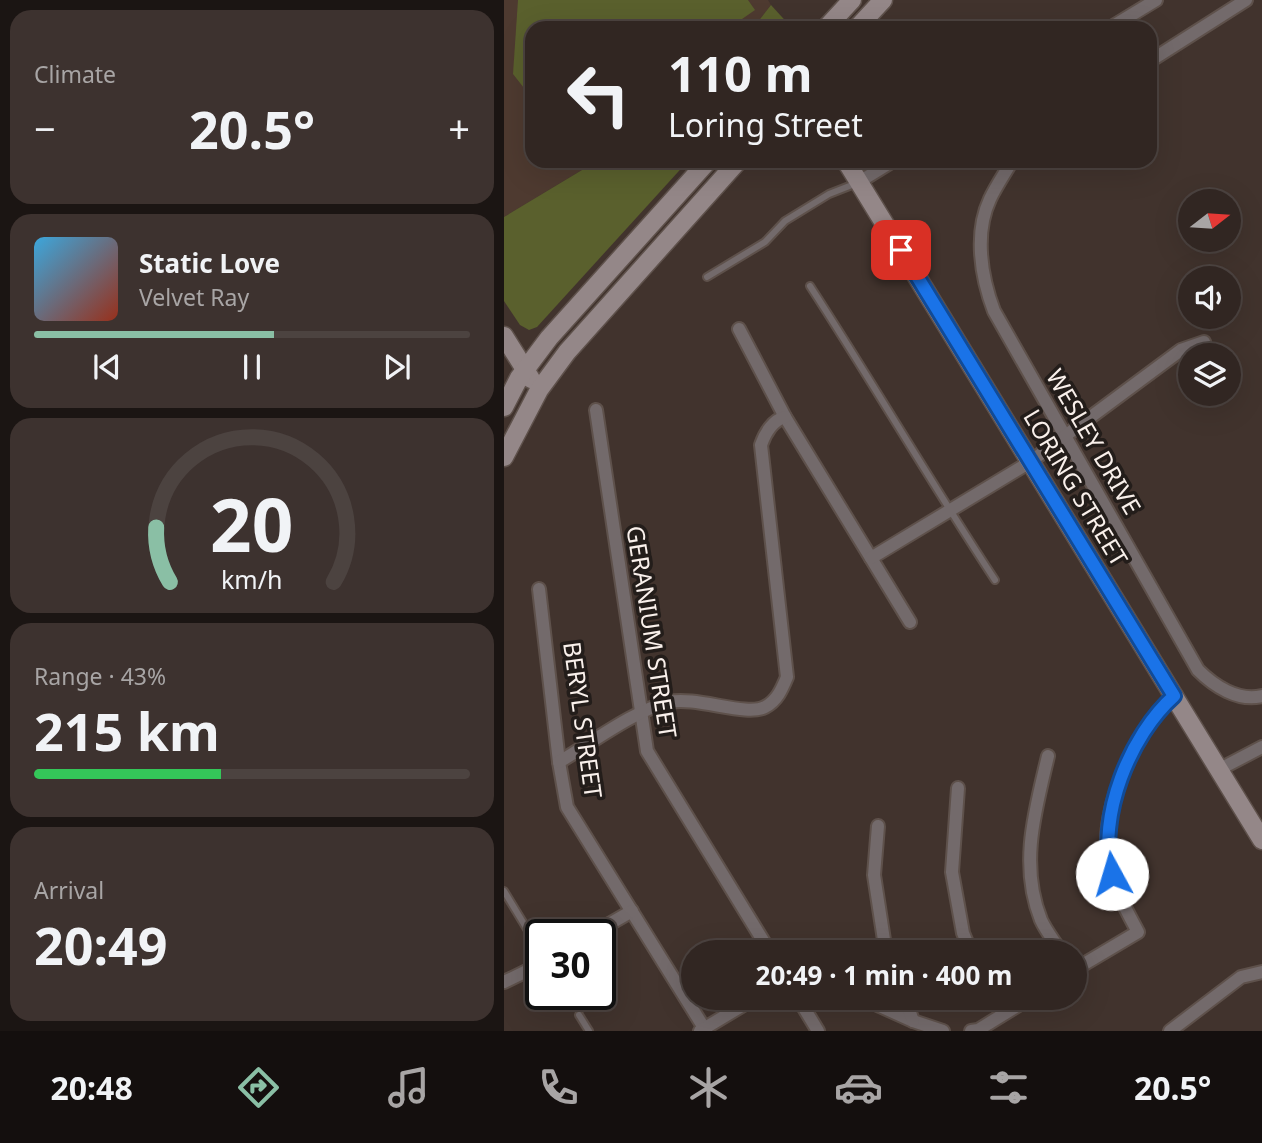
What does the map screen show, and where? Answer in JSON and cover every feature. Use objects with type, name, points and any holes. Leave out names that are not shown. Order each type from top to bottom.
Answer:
[{"type":"main road","points":[[832,21],[852,0]]},
{"type":"main road","points":[[864,21],[883,0]]},
{"type":"main road","points":[[504,407],[525,370],[584,297],[702,168]]},
{"type":"main road","points":[[504,457],[538,390],[601,312],[732,168]]},
{"type":"main road","name":"LORING STREET","points":[[850,168],[1262,840]]},
{"type":"main road","points":[[504,337],[538,390]]},
{"type":"street","points":[[1122,21],[1156,0]]},
{"type":"street","points":[[1157,57],[1246,0]]},
{"type":"street","points":[[859,182],[882,168]]},
{"type":"street","name":"WESLEY DRIVE","points":[[1008,168],[990,198],[985,213],[981,247],[987,292],[994,311],[1199,670],[1223,691],[1256,697],[1262,695]]},
{"type":"street","points":[[739,329],[785,417],[910,622]]},
{"type":"street","points":[[871,558],[1030,461],[1181,350],[1203,342]]},
{"type":"street","name":"GERANIUM STREET","points":[[596,410],[647,751],[763,940]]},
{"type":"street","points":[[559,762],[640,714],[669,702],[696,701],[754,710],[765,707],[780,694],[787,677],[761,444],[778,419],[785,417]]},
{"type":"street","name":"BERYL STREET","points":[[540,589],[559,762],[567,807],[703,1030]]},
{"type":"street","points":[[1087,962],[1138,932],[1117,893],[1107,855],[1109,829],[1115,797],[1132,750],[1161,707],[1174,696]]},
{"type":"street","points":[[1220,769],[1262,747]]},
{"type":"street","points":[[1048,756],[1031,830],[1030,875],[1041,920],[1054,940]]},
{"type":"street","points":[[958,788],[952,872],[966,940]]},
{"type":"street","points":[[878,826],[874,875],[884,940]]},
{"type":"street","points":[[616,920],[632,911]]},
{"type":"street","points":[[504,982],[525,972]]},
{"type":"street","points":[[1170,1031],[1241,977],[1262,972]]},
{"type":"street","points":[[703,1030],[736,1010]]},
{"type":"street","points":[[805,1010],[818,1031]]},
{"type":"street","points":[[889,1010],[943,1031]]},
{"type":"street","points":[[909,1010],[913,1021]]},
{"type":"street","points":[[971,1031],[978,1030],[1010,1010]]},
{"type":"lane","points":[[708,278],[765,242],[785,221],[829,194],[859,182]]},
{"type":"lane","points":[[810,286],[995,580]]},
{"type":"lane","points":[[504,891],[525,926]]},
{"type":"lane","points":[[579,1015],[589,1031]]},
{"type":"shaded area","points":[[504,0],[768,0],[771,5],[758,21],[525,21],[525,168],[585,168],[504,217]]},
{"type":"green space","points":[[518,0],[748,0],[755,10],[739,21],[525,21],[525,89],[513,74]]},
{"type":"green space","points":[[771,5],[786,21],[758,21]]},
{"type":"green space","points":[[585,168],[682,168],[537,327],[529,330],[520,325],[504,301],[504,217]]},
{"type":"route","points":[[901,250],[1174,696],[1161,707],[1132,750],[1115,797],[1107,855],[1112,874]]}]
